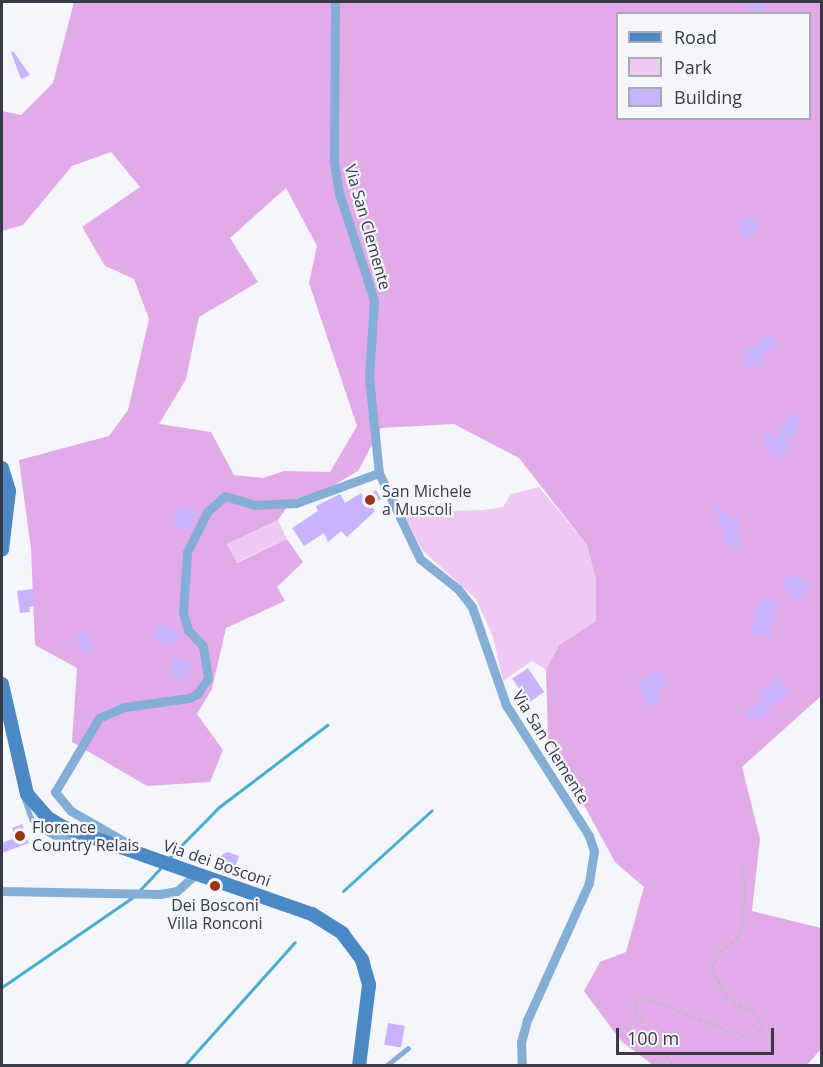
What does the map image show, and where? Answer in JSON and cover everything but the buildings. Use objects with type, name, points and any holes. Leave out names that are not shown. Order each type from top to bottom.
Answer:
[{"type":"main road","points":[[2,468],[9,491],[2,550]]},
{"type":"main road","name":"Via dei Bosconi","points":[[2,684],[25,787],[33,803],[48,818],[91,837],[312,914],[342,933],[362,960],[369,985],[359,1065]]},
{"type":"street","name":"Via San Clemente","points":[[336,2],[334,162],[339,193],[374,300],[369,377],[379,473],[420,559],[458,589],[472,606],[506,705],[589,836],[594,851],[589,883],[527,1020],[521,1042],[522,1065]]},
{"type":"street","points":[[146,856],[71,811],[55,792],[99,718],[124,707],[189,698],[204,683],[209,667],[203,646],[188,630],[183,613],[186,561],[194,533],[213,506],[225,496],[255,505],[297,503],[379,473]]},
{"type":"street","points":[[2,891],[129,894],[177,891],[196,874]]},
{"type":"lane","points":[[386,1065],[408,1048]]},
{"type":"path","points":[[673,1065],[637,1017],[637,1000],[649,1000],[742,1036],[757,1033],[763,1027],[756,1014],[726,998],[712,969],[718,953],[736,940],[741,930],[745,898],[743,865]]},
{"type":"green space","points":[[539,487],[587,545],[596,580],[596,621],[559,645],[546,670],[532,661],[503,681],[493,637],[476,599],[422,550],[403,512],[483,510],[503,507],[511,494]]},
{"type":"green space","points":[[278,520],[287,539],[236,563],[227,544]]},
{"type":"shaded area","points":[[74,2],[821,2],[821,696],[742,767],[760,839],[752,911],[821,928],[821,1049],[807,1065],[653,1065],[621,1041],[584,991],[600,962],[626,952],[644,887],[615,862],[548,739],[546,670],[559,645],[596,621],[596,580],[587,545],[519,458],[454,424],[381,428],[358,471],[329,488],[292,500],[278,520],[227,544],[237,563],[287,539],[303,562],[277,587],[285,601],[226,628],[212,689],[197,714],[223,750],[210,782],[147,786],[72,742],[77,668],[35,645],[31,549],[19,460],[109,436],[128,410],[149,319],[134,279],[105,266],[82,227],[140,187],[111,152],[72,166],[23,225],[2,231],[2,111],[21,115],[53,83]],"holes":[[[286,188],[317,246],[309,283],[357,426],[330,472],[284,471],[263,478],[234,475],[211,432],[159,424],[186,379],[199,317],[258,282],[230,238]]]},
{"type":"waterway","points":[[168,859],[219,807],[327,725]]},
{"type":"waterway","points":[[343,891],[432,810]]},
{"type":"waterway","points":[[138,892],[162,866]]},
{"type":"waterway","points":[[2,987],[133,897]]},
{"type":"waterway","points":[[184,1066],[295,942]]},
{"type":"place","name":"San Michele a Muscoli","points":[[370,500]]},
{"type":"place","name":"Florence Country Relais","points":[[20,836]]},
{"type":"place","name":"Dei Bosconi Villa Ronconi","points":[[215,886]]}]
